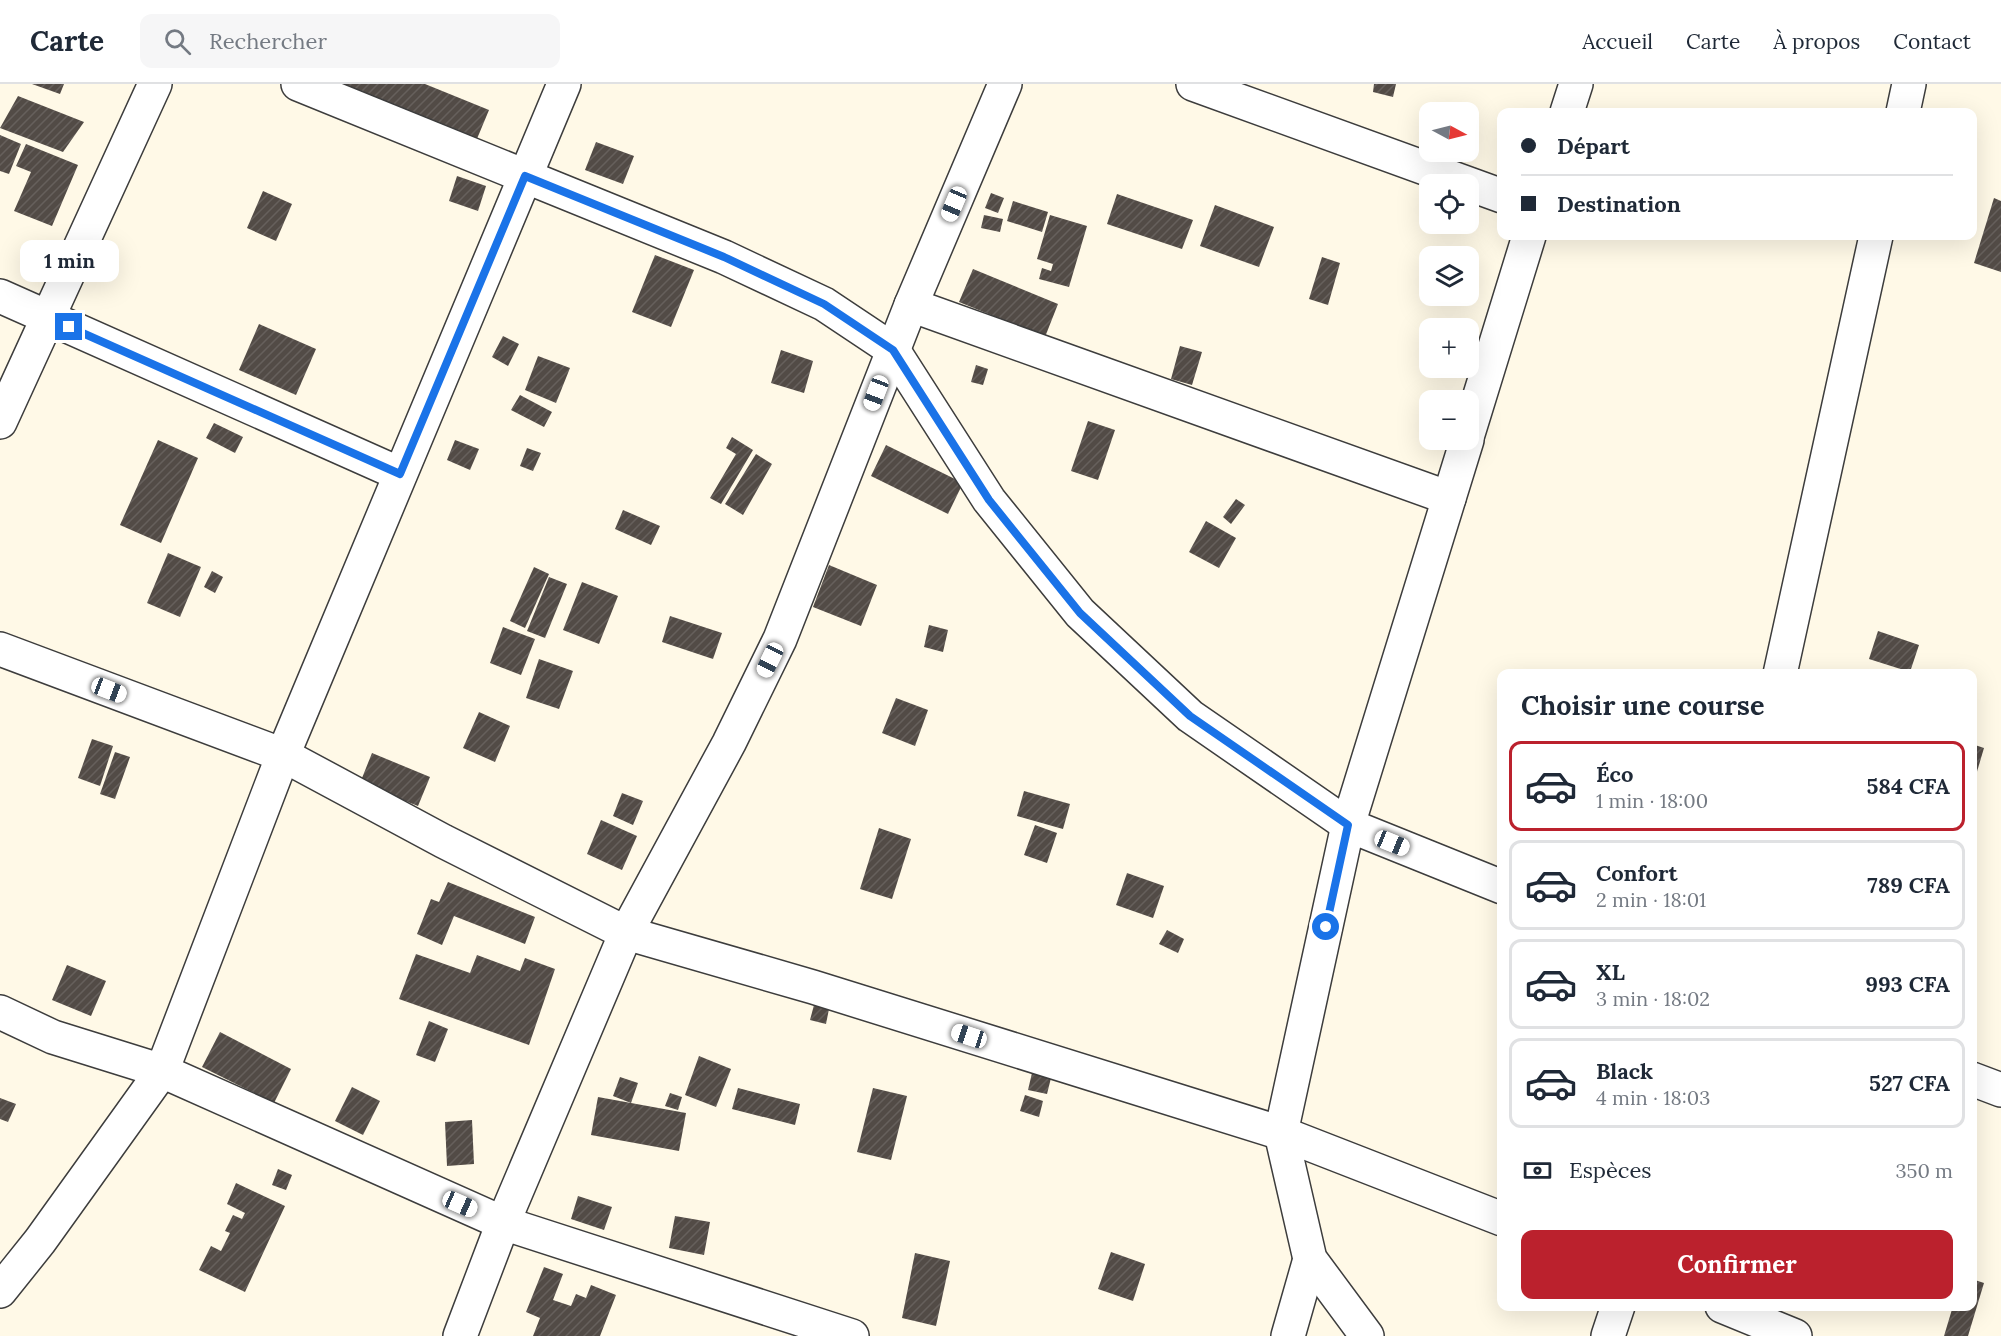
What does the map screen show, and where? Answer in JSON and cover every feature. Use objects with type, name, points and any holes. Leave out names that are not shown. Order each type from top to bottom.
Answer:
[{"type":"street","points":[[0,422],[155,84]]},
{"type":"street","points":[[298,84],[724,257],[824,304],[893,350],[989,500],[1080,613],[1190,716],[1348,825],[1497,885]]},
{"type":"street","points":[[0,1291],[40,1241],[162,1071],[282,755],[564,84]]},
{"type":"street","points":[[460,1336],[503,1223],[626,933],[729,742],[780,639],[911,305],[1005,84]]},
{"type":"street","points":[[1193,84],[1497,194]]},
{"type":"street","points":[[1568,108],[1576,84]]},
{"type":"street","points":[[1904,108],[1909,84]]},
{"type":"street","points":[[1479,398],[1528,240]]},
{"type":"street","points":[[1781,669],[1875,240]]},
{"type":"street","points":[[0,296],[400,474]]},
{"type":"street","points":[[911,305],[1449,498]]},
{"type":"street","points":[[1367,1336],[1310,1259],[1281,1134],[1348,825],[1464,450]]},
{"type":"street","points":[[0,649],[282,755],[443,841],[626,933],[825,991],[1281,1134],[1497,1218]]},
{"type":"street","points":[[0,1012],[53,1037],[162,1071],[503,1223],[852,1336]]},
{"type":"street","points":[[1977,1081],[2001,1090]]},
{"type":"street","points":[[1288,1336],[1310,1259]]},
{"type":"street","points":[[1608,1336],[1616,1311]]},
{"type":"street","points":[[1734,1311],[1795,1336]]},
{"type":"building","points":[[32,84],[64,84],[60,94]]},
{"type":"building","points":[[322,84],[425,84],[489,110],[474,146]]},
{"type":"building","points":[[1374,84],[1396,84],[1393,97],[1373,92]]},
{"type":"building","points":[[18,96],[84,122],[63,152],[0,128]]},
{"type":"building","points":[[0,135],[21,144],[9,174],[0,171]]},
{"type":"building","points":[[596,142],[634,156],[623,184],[585,170]]},
{"type":"building","points":[[26,144],[78,165],[52,226],[14,211],[31,172],[16,166]]},
{"type":"building","points":[[457,176],[486,186],[478,211],[449,201]]},
{"type":"building","points":[[263,191],[292,204],[276,241],[247,228]]},
{"type":"building","points":[[991,193],[1004,198],[998,213],[985,208]]},
{"type":"building","points":[[1117,194],[1193,220],[1182,249],[1107,224]]},
{"type":"building","points":[[1994,198],[2001,201],[2001,272],[1974,263]]},
{"type":"building","points":[[1013,201],[1048,212],[1042,232],[1007,221]]},
{"type":"building","points":[[1215,205],[1274,227],[1259,267],[1200,246]]},
{"type":"building","points":[[984,215],[1003,219],[1000,232],[981,228]]},
{"type":"building","points":[[1050,215],[1087,226],[1069,287],[1039,279],[1042,268],[1051,271],[1053,264],[1037,259]]},
{"type":"building","points":[[655,255],[694,270],[671,327],[632,312]]},
{"type":"building","points":[[1322,257],[1340,263],[1328,305],[1309,299]]},
{"type":"building","points":[[973,269],[1058,304],[1045,337],[959,302]]},
{"type":"building","points":[[259,324],[316,349],[296,395],[239,370]]},
{"type":"building","points":[[503,336],[519,344],[508,366],[492,357]]},
{"type":"building","points":[[1180,346],[1202,352],[1192,385],[1171,379]]},
{"type":"building","points":[[781,350],[813,361],[804,393],[771,383]]},
{"type":"building","points":[[538,356],[570,368],[556,403],[525,390]]},
{"type":"building","points":[[976,365],[988,369],[983,385],[971,382]]},
{"type":"building","points":[[520,395],[552,412],[544,427],[511,410]]},
{"type":"building","points":[[1088,421],[1115,430],[1098,480],[1071,471]]},
{"type":"building","points":[[214,423],[243,437],[235,453],[206,438]]},
{"type":"building","points":[[732,437],[753,450],[721,504],[710,498],[736,454],[726,448]]},
{"type":"building","points":[[158,440],[198,458],[161,543],[120,525]]},
{"type":"building","points":[[455,440],[479,449],[470,470],[447,460]]},
{"type":"building","points":[[886,445],[963,483],[948,514],[871,476]]},
{"type":"building","points":[[527,448],[541,453],[533,471],[520,466]]},
{"type":"building","points":[[756,454],[772,464],[743,515],[725,504]]},
{"type":"building","points":[[1236,499],[1245,505],[1231,524],[1223,517]]},
{"type":"building","points":[[623,510],[660,526],[651,545],[615,529]]},
{"type":"building","points":[[1206,521],[1236,538],[1219,568],[1189,552]]},
{"type":"building","points":[[168,553],[201,567],[180,617],[147,603]]},
{"type":"building","points":[[829,565],[877,585],[861,626],[813,607]]},
{"type":"building","points":[[534,567],[549,574],[525,628],[510,621]]},
{"type":"building","points":[[212,571],[223,577],[215,593],[204,587]]},
{"type":"building","points":[[549,577],[567,584],[545,638],[527,631]]},
{"type":"building","points":[[582,582],[618,596],[599,644],[563,630]]},
{"type":"building","points":[[670,616],[722,633],[713,659],[662,642]]},
{"type":"building","points":[[929,625],[948,630],[943,652],[924,647]]},
{"type":"building","points":[[503,627],[535,639],[521,675],[490,663]]},
{"type":"building","points":[[1878,631],[1919,645],[1911,669],[1901,669],[1869,659]]},
{"type":"building","points":[[539,659],[573,671],[559,709],[526,698]]},
{"type":"building","points":[[896,698],[928,710],[915,746],[882,733]]},
{"type":"building","points":[[479,712],[510,726],[495,762],[463,748]]},
{"type":"building","points":[[92,739],[113,746],[100,786],[78,778]]},
{"type":"building","points":[[1977,746],[1984,748],[1977,772]]},
{"type":"building","points":[[115,752],[130,757],[115,799],[100,794]]},
{"type":"building","points":[[372,753],[430,777],[418,806],[360,783]]},
{"type":"building","points":[[1024,791],[1070,804],[1063,829],[1017,816]]},
{"type":"building","points":[[622,793],[643,801],[633,825],[613,816]]},
{"type":"building","points":[[601,820],[637,836],[622,870],[587,854]]},
{"type":"building","points":[[1035,825],[1057,833],[1047,863],[1024,855]]},
{"type":"building","points":[[879,828],[911,839],[892,899],[860,889]]},
{"type":"building","points":[[1127,873],[1164,886],[1153,918],[1116,905]]},
{"type":"building","points":[[448,882],[535,917],[525,944],[454,916],[442,945],[417,934],[431,899],[439,902]]},
{"type":"building","points":[[1167,930],[1184,939],[1178,953],[1159,944]]},
{"type":"building","points":[[416,954],[470,973],[477,955],[520,971],[525,958],[555,969],[529,1045],[399,999]]},
{"type":"building","points":[[67,965],[106,981],[91,1016],[52,1000]]},
{"type":"building","points":[[814,1005],[829,1009],[826,1024],[810,1020]]},
{"type":"building","points":[[429,1021],[448,1029],[435,1062],[416,1055]]},
{"type":"building","points":[[220,1032],[291,1069],[274,1103],[202,1067]]},
{"type":"building","points":[[699,1056],[731,1069],[716,1107],[685,1095]]},
{"type":"building","points":[[1032,1073],[1051,1078],[1047,1094],[1028,1090]]},
{"type":"building","points":[[620,1077],[638,1083],[631,1103],[613,1096]]},
{"type":"building","points":[[352,1087],[380,1101],[363,1135],[335,1121]]},
{"type":"building","points":[[738,1088],[800,1104],[795,1125],[732,1109]]},
{"type":"building","points":[[873,1088],[907,1096],[891,1160],[857,1152]]},
{"type":"building","points":[[670,1093],[682,1097],[678,1110],[665,1106]]},
{"type":"building","points":[[1025,1095],[1043,1101],[1039,1117],[1020,1111]]},
{"type":"building","points":[[598,1097],[686,1113],[679,1151],[591,1135]]},
{"type":"building","points":[[0,1098],[16,1104],[8,1122],[0,1119]]},
{"type":"building","points":[[472,1120],[474,1164],[447,1166],[445,1122]]},
{"type":"building","points":[[278,1169],[292,1175],[286,1190],[272,1185]]},
{"type":"building","points":[[236,1183],[285,1206],[245,1292],[199,1270],[211,1246],[221,1251],[230,1233],[225,1231],[233,1215],[242,1219],[245,1213],[227,1204]]},
{"type":"building","points":[[578,1196],[612,1207],[604,1230],[571,1219]]},
{"type":"building","points":[[675,1216],[710,1222],[704,1255],[669,1248]]},
{"type":"building","points":[[1111,1252],[1145,1264],[1133,1301],[1098,1289]]},
{"type":"building","points":[[915,1253],[950,1261],[936,1326],[902,1318]]},
{"type":"building","points":[[544,1267],[563,1274],[553,1300],[571,1306],[576,1294],[586,1298],[591,1285],[616,1295],[600,1336],[533,1336],[540,1318],[526,1312]]},
{"type":"building","points":[[1977,1281],[1984,1283],[1977,1306]]},
{"type":"building","points":[[1952,1311],[1976,1311],[1968,1336],[1944,1336]]},
{"type":"route","points":[[69,327],[400,474],[525,176],[724,257],[824,304],[893,350],[989,500],[1080,613],[1190,716],[1348,825],[1326,927]]}]
